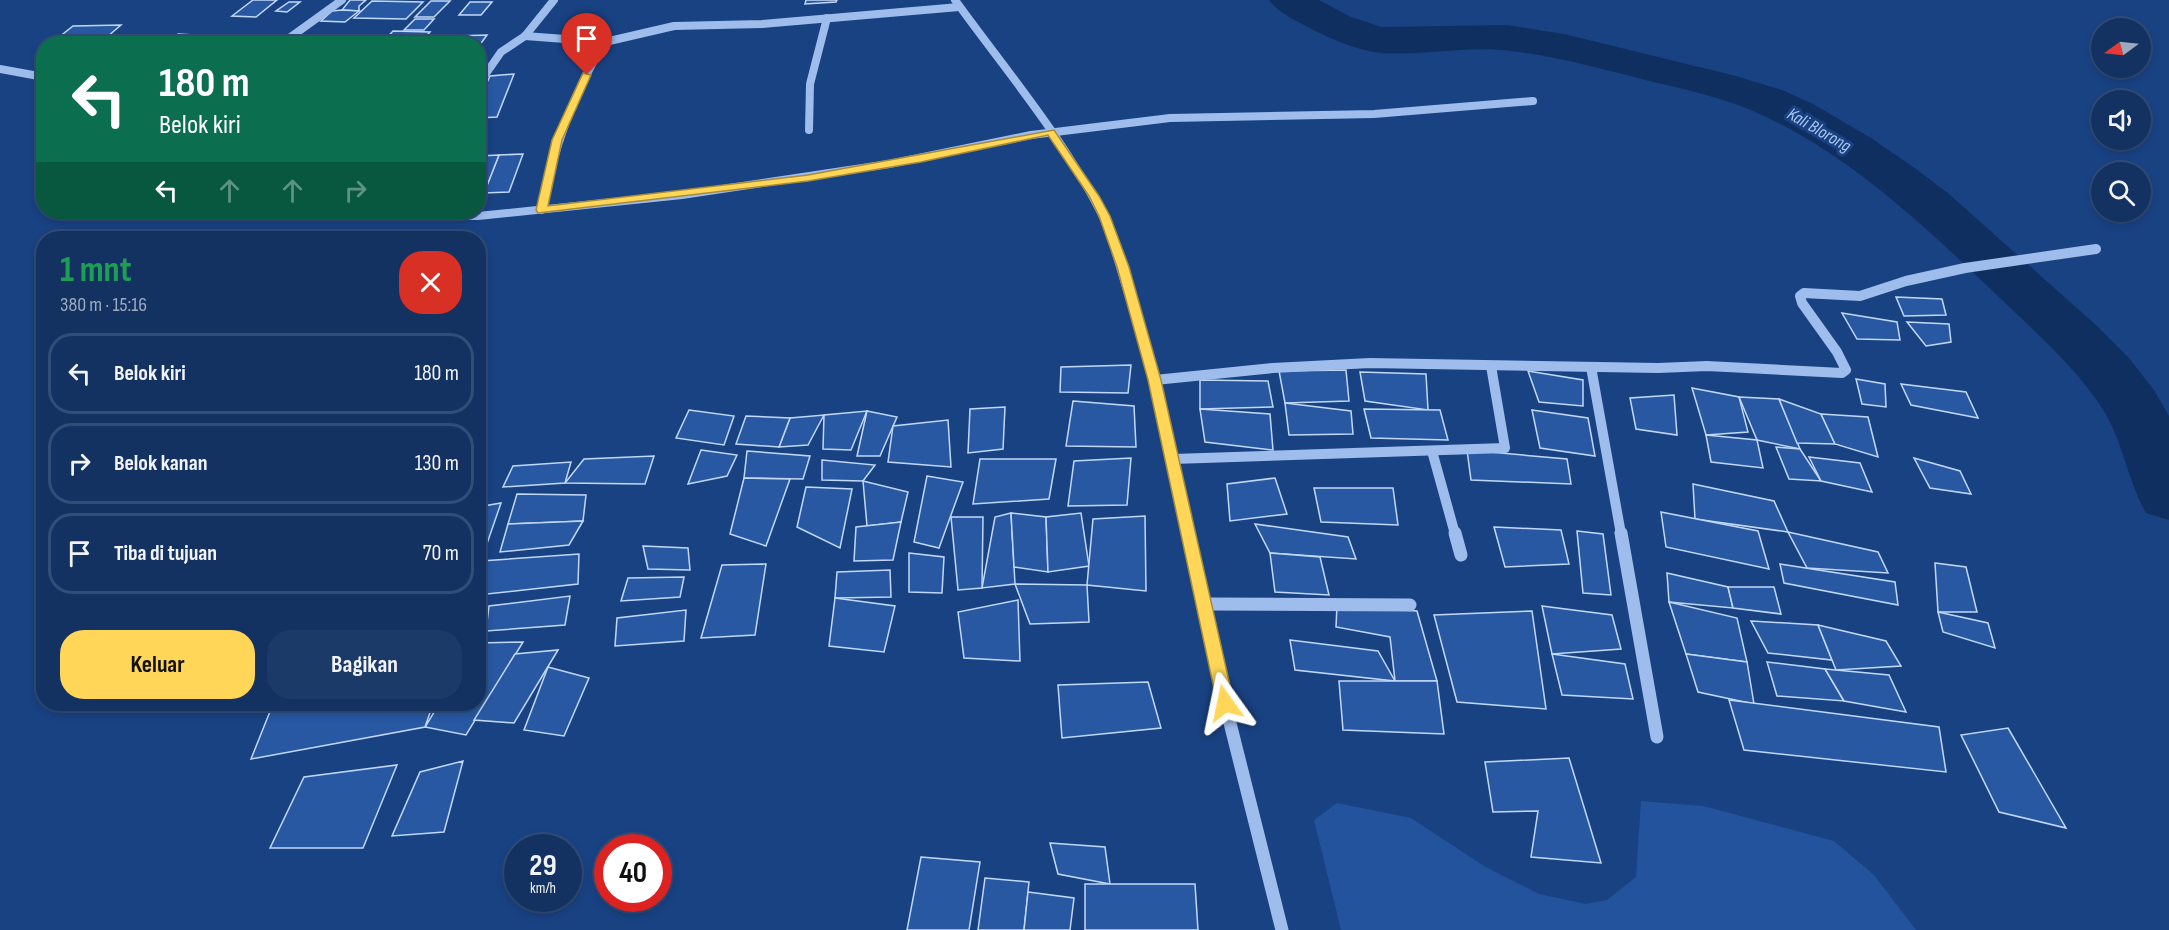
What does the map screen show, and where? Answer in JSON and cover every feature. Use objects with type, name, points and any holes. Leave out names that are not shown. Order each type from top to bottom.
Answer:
[{"type":"street","points":[[292,36],[342,0]]},
{"type":"street","points":[[486,74],[501,52],[525,36],[554,0]]},
{"type":"street","points":[[525,36],[605,42],[674,26],[762,24],[957,3],[1071,159],[1105,216],[1123,267],[1155,380],[1230,723],[1282,930]]},
{"type":"street","points":[[809,130],[810,84],[827,18]]},
{"type":"street","points":[[542,210],[557,140],[605,42]]},
{"type":"street","points":[[0,69],[36,76]]},
{"type":"street","points":[[486,214],[542,210],[817,176],[921,159],[1051,132],[1170,118],[1374,114],[1533,101]]},
{"type":"street","points":[[1155,380],[1325,364],[1707,366],[1842,373],[1846,370],[1837,352],[1809,314],[1800,296],[1810,291],[1860,296],[1906,281],[1965,268],[2097,249]]},
{"type":"street","points":[[1173,459],[1505,448],[1491,366]]},
{"type":"street","points":[[1591,367],[1658,736]]},
{"type":"street","points":[[1432,451],[1461,555]]},
{"type":"street","points":[[1204,604],[1410,605]]},
{"type":"shaded area","points":[[1641,801],[1703,806],[1834,841],[1874,875],[1916,930],[1341,930],[1314,820],[1337,803],[1411,818],[1484,866],[1539,894],[1586,904],[1607,900],[1636,877]]},
{"type":"building","points":[[253,0],[277,0],[256,17],[232,16]]},
{"type":"building","points":[[350,0],[366,0],[359,6],[359,11],[342,10]]},
{"type":"building","points":[[806,0],[837,0],[836,2],[805,4]]},
{"type":"building","points":[[372,1],[423,2],[406,19],[354,18]]},
{"type":"building","points":[[431,1],[450,1],[434,17],[415,17]]},
{"type":"building","points":[[289,2],[300,2],[287,12],[276,11]]},
{"type":"building","points":[[470,2],[492,2],[481,15],[459,15]]},
{"type":"building","points":[[332,11],[359,11],[345,22],[321,21]]},
{"type":"building","points":[[415,19],[434,19],[424,30],[404,30]]},
{"type":"building","points":[[121,25],[108,36],[60,36],[73,26]]},
{"type":"building","points":[[393,31],[430,32],[426,36],[388,36]]},
{"type":"building","points":[[178,34],[211,36],[175,36]]},
{"type":"building","points":[[514,74],[497,117],[486,118],[486,85],[490,76]]},
{"type":"building","points":[[523,154],[509,192],[486,193],[486,188],[499,155]]},
{"type":"building","points":[[499,155],[486,188],[486,156]]},
{"type":"building","points":[[1896,297],[1942,299],[1946,315],[1904,316]]},
{"type":"building","points":[[1842,313],[1897,322],[1900,340],[1857,339]]},
{"type":"building","points":[[1907,322],[1949,324],[1951,342],[1926,346]]},
{"type":"building","points":[[1131,365],[1128,393],[1060,392],[1061,367]]},
{"type":"building","points":[[1346,370],[1349,401],[1285,403],[1279,371]]},
{"type":"building","points":[[1528,371],[1583,380],[1583,406],[1539,402]]},
{"type":"building","points":[[1360,372],[1426,374],[1428,410],[1365,401]]},
{"type":"building","points":[[1856,379],[1885,384],[1886,407],[1862,404]]},
{"type":"building","points":[[1200,380],[1268,381],[1273,407],[1200,409]]},
{"type":"building","points":[[1901,384],[1966,392],[1978,418],[1911,405]]},
{"type":"building","points":[[1692,388],[1739,397],[1748,432],[1706,435]]},
{"type":"building","points":[[1674,395],[1677,435],[1636,429],[1630,398]]},
{"type":"building","points":[[1739,397],[1779,399],[1800,449],[1757,440]]},
{"type":"building","points":[[1779,399],[1821,414],[1835,444],[1797,443]]},
{"type":"building","points":[[1073,401],[1134,406],[1136,447],[1066,446]]},
{"type":"building","points":[[1285,403],[1351,411],[1353,434],[1289,435]]},
{"type":"building","points":[[1005,407],[1003,449],[968,453],[970,409]]},
{"type":"building","points":[[1200,409],[1270,414],[1273,450],[1205,442]]},
{"type":"building","points":[[1364,409],[1440,410],[1448,440],[1371,438]]},
{"type":"building","points":[[689,410],[734,416],[724,445],[676,438]]},
{"type":"building","points":[[1532,410],[1588,418],[1595,456],[1540,448]]},
{"type":"building","points":[[867,411],[851,450],[823,449],[824,415]]},
{"type":"building","points":[[867,411],[897,417],[880,456],[857,456]]},
{"type":"building","points":[[1821,414],[1868,417],[1878,457],[1835,444]]},
{"type":"building","points":[[824,415],[808,445],[779,447],[790,418]]},
{"type":"building","points":[[746,416],[790,418],[779,447],[736,444]]},
{"type":"building","points":[[948,420],[951,467],[888,462],[893,426]]},
{"type":"building","points":[[1706,435],[1757,440],[1763,468],[1711,462]]},
{"type":"building","points":[[1776,447],[1800,449],[1821,481],[1789,479]]},
{"type":"building","points":[[701,450],[737,455],[727,476],[688,484]]},
{"type":"building","points":[[1467,450],[1567,459],[1571,484],[1471,480]]},
{"type":"building","points":[[747,451],[810,456],[803,479],[744,478]]},
{"type":"building","points":[[654,456],[645,484],[565,483],[584,459]]},
{"type":"building","points":[[1809,457],[1860,463],[1872,492],[1821,481]]},
{"type":"building","points":[[1131,458],[1127,505],[1068,506],[1074,461]]},
{"type":"building","points":[[1914,458],[1960,471],[1971,494],[1930,488]]},
{"type":"building","points":[[980,459],[1056,459],[1049,499],[973,504]]},
{"type":"building","points":[[822,460],[875,465],[863,481],[822,480]]},
{"type":"building","points":[[571,462],[565,483],[503,487],[513,466]]},
{"type":"building","points":[[927,476],[963,482],[939,548],[914,542]]},
{"type":"building","points":[[744,478],[790,479],[766,546],[730,534]]},
{"type":"building","points":[[1275,478],[1287,514],[1230,521],[1227,484]]},
{"type":"building","points":[[863,481],[908,492],[901,522],[867,526]]},
{"type":"building","points":[[1693,484],[1774,501],[1788,532],[1695,519]]},
{"type":"building","points":[[806,487],[852,489],[840,548],[797,527]]},
{"type":"building","points":[[1314,488],[1393,488],[1398,525],[1321,522]]},
{"type":"building","points":[[517,494],[586,495],[583,521],[508,524]]},
{"type":"building","points":[[501,503],[486,546],[486,506]]},
{"type":"building","points":[[1661,512],[1758,531],[1769,569],[1666,547]]},
{"type":"building","points":[[1011,513],[1015,584],[982,588],[995,517]]},
{"type":"building","points":[[1011,513],[1046,517],[1048,572],[1014,567]]},
{"type":"building","points":[[1081,513],[1089,566],[1048,572],[1046,517]]},
{"type":"building","points":[[1145,516],[1146,591],[1087,585],[1093,519]]},
{"type":"building","points":[[951,517],[983,517],[982,588],[958,590]]},
{"type":"building","points":[[583,521],[569,545],[500,552],[508,524]]},
{"type":"building","points":[[901,522],[893,560],[854,561],[856,527]]},
{"type":"building","points":[[1255,524],[1348,537],[1356,559],[1270,553]]},
{"type":"building","points":[[1494,527],[1561,530],[1569,564],[1505,567]]},
{"type":"building","points":[[1577,531],[1603,534],[1611,595],[1583,593]]},
{"type":"building","points":[[1788,532],[1878,552],[1888,573],[1807,568]]},
{"type":"building","points":[[643,546],[688,548],[690,570],[648,569]]},
{"type":"building","points":[[909,553],[944,557],[942,593],[909,592]]},
{"type":"building","points":[[1270,553],[1320,557],[1329,595],[1275,592]]},
{"type":"building","points":[[579,554],[578,584],[486,594],[486,561]]},
{"type":"building","points":[[1935,563],[1966,567],[1977,612],[1938,612]]},
{"type":"building","points":[[766,564],[755,635],[701,638],[722,565]]},
{"type":"building","points":[[1780,564],[1895,582],[1898,605],[1784,583]]},
{"type":"building","points":[[890,570],[891,597],[835,598],[837,572]]},
{"type":"building","points":[[1667,573],[1728,587],[1733,608],[1669,602]]},
{"type":"building","points":[[684,577],[680,597],[621,601],[628,578]]},
{"type":"building","points":[[1015,584],[1087,585],[1089,622],[1030,624]]},
{"type":"building","points":[[1728,587],[1774,587],[1781,614],[1733,608]]},
{"type":"building","points":[[570,596],[565,625],[486,631],[489,606]]},
{"type":"building","points":[[835,598],[895,606],[884,652],[829,646]]},
{"type":"building","points":[[1018,600],[1020,661],[964,658],[958,612]]},
{"type":"building","points":[[1669,602],[1737,618],[1747,662],[1686,654]]},
{"type":"building","points":[[1337,605],[1417,611],[1437,681],[1395,681],[1390,637],[1336,627]]},
{"type":"building","points":[[1542,606],[1612,615],[1621,649],[1552,654]]},
{"type":"building","points":[[686,610],[684,641],[615,646],[617,618]]},
{"type":"building","points":[[1532,611],[1546,709],[1457,702],[1434,615]]},
{"type":"building","points":[[1938,612],[1988,623],[1995,648],[1943,632]]},
{"type":"building","points":[[1751,621],[1818,625],[1832,660],[1768,653]]},
{"type":"building","points":[[1818,625],[1886,641],[1901,666],[1836,670]]},
{"type":"building","points":[[1290,640],[1378,651],[1395,681],[1295,670]]},
{"type":"building","points":[[523,642],[486,702],[486,643]]},
{"type":"building","points":[[558,650],[514,723],[474,720],[480,711],[486,711],[486,701],[515,654]]},
{"type":"building","points":[[1552,654],[1625,664],[1633,699],[1562,695]]},
{"type":"building","points":[[1686,654],[1747,662],[1754,704],[1698,692]]},
{"type":"building","points":[[1767,662],[1825,669],[1844,701],[1777,696]]},
{"type":"building","points":[[548,667],[589,678],[564,736],[524,730]]},
{"type":"building","points":[[1825,669],[1889,675],[1906,712],[1844,701]]},
{"type":"building","points":[[1339,681],[1437,681],[1444,734],[1343,730]]},
{"type":"building","points":[[1148,682],[1161,728],[1062,738],[1058,685]]},
{"type":"building","points":[[1729,700],[1939,727],[1946,772],[1744,750]]},
{"type":"building","points":[[270,711],[431,711],[425,727],[251,759]]},
{"type":"building","points":[[435,711],[481,711],[466,735],[425,727]]},
{"type":"building","points":[[2008,728],[2066,828],[1999,812],[1961,735]]},
{"type":"building","points":[[1569,758],[1601,863],[1531,857],[1538,811],[1493,812],[1485,762]]},
{"type":"building","points":[[463,761],[444,832],[392,836],[420,772]]},
{"type":"building","points":[[397,765],[363,848],[270,848],[304,777]]},
{"type":"building","points":[[1050,843],[1105,847],[1110,884],[1058,874]]},
{"type":"building","points":[[921,857],[980,862],[969,930],[907,930]]},
{"type":"building","points":[[985,878],[1029,882],[1024,930],[978,930]]},
{"type":"building","points":[[1085,884],[1195,884],[1198,930],[1085,930]]},
{"type":"building","points":[[1028,892],[1074,898],[1070,930],[1024,930]]},
{"type":"waterway","name":"Kali Blorong","points":[[1289,0],[1336,26],[1379,40],[1507,38],[1564,47],[1720,85],[1766,100],[1797,114],[1854,148],[1899,179],[1931,205],[2077,339],[2108,372],[2132,405],[2150,439],[2169,496]]},
{"type":"route","points":[[587,75],[557,140],[542,210],[682,195],[808,178],[921,159],[1008,139],[1051,132],[1071,159],[1105,216],[1123,267],[1155,380],[1225,703]]}]
